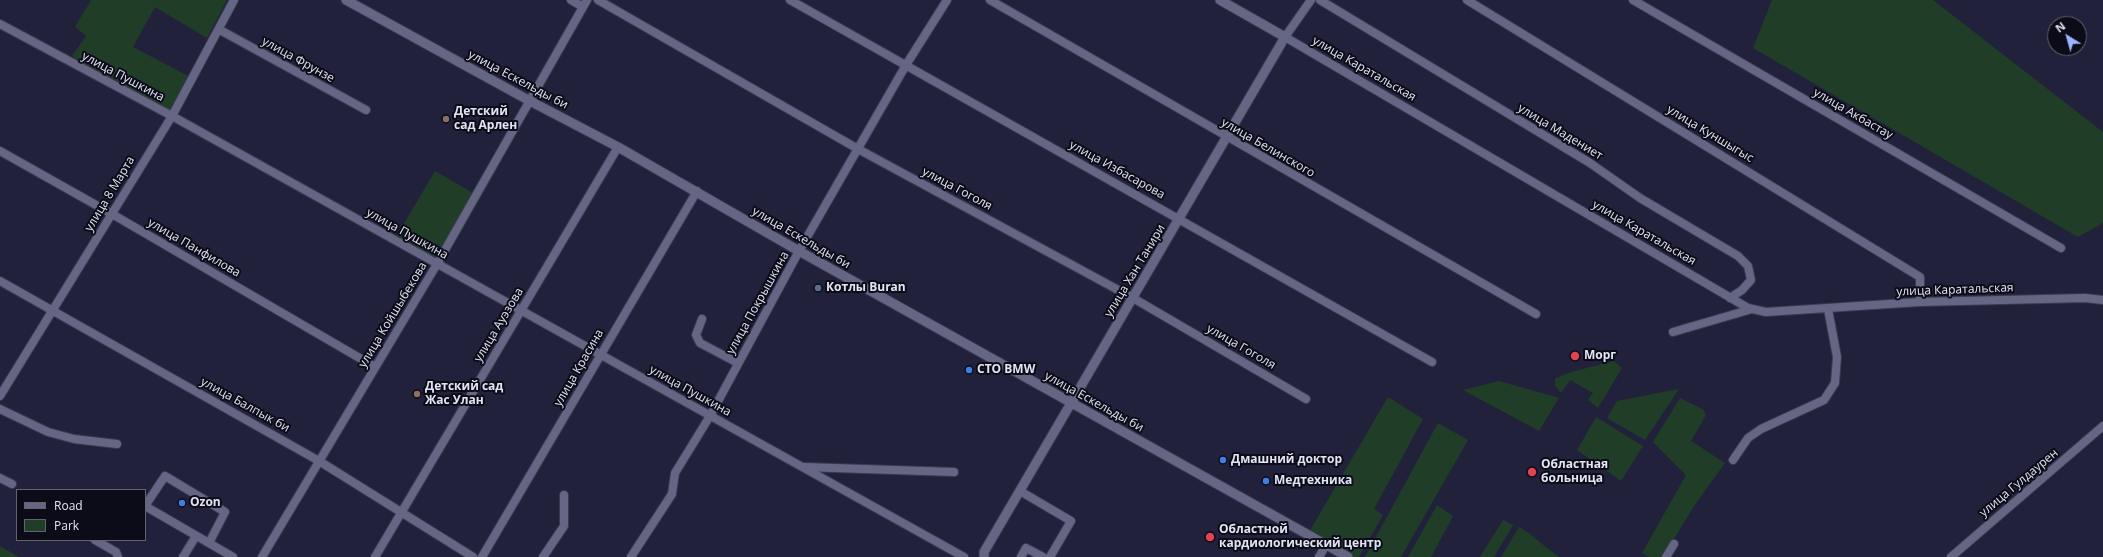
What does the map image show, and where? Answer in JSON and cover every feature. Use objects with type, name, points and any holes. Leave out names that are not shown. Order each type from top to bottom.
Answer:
[{"type":"street","name":"улица 8 Марта","points":[[0,396],[172,116],[220,30],[234,0]]},
{"type":"street","name":"улица Ескельды би","points":[[346,0],[530,101],[618,147],[697,191],[799,252],[1348,557]]},
{"type":"street","points":[[571,0],[585,3]]},
{"type":"street","name":"улица Гоголя","points":[[598,0],[858,149],[1133,298],[1306,399]]},
{"type":"street","name":"улица Избасарова","points":[[790,0],[1432,362]]},
{"type":"street","name":"улица Покрышкина","points":[[631,557],[672,494],[675,473],[710,416],[799,252],[906,65],[947,0]]},
{"type":"street","name":"улица Белинского","points":[[990,0],[1227,138],[1536,314]]},
{"type":"street","name":"улица Каратальская","points":[[1220,0],[1286,37],[1730,298],[1752,309],[1766,312],[1920,302],[2085,298],[2103,300]]},
{"type":"street","name":"улица Хан Танири","points":[[984,557],[984,552],[1179,219],[1286,37],[1311,0]]},
{"type":"street","name":"улица Мадениет","points":[[1320,0],[1590,163],[1640,198],[1738,256],[1748,266],[1751,280],[1742,290],[1730,298]]},
{"type":"street","name":"улица Куншыгыс","points":[[1467,0],[1920,277],[1920,302]]},
{"type":"street","name":"улица Акбастау","points":[[1633,0],[2061,248]]},
{"type":"street","name":"улица Койшыбекова","points":[[262,557],[437,264],[585,3]]},
{"type":"street","name":"улица Пушкина","points":[[0,24],[172,116],[964,557]]},
{"type":"street","name":"улица Фрунзе","points":[[220,30],[366,110]]},
{"type":"street","name":"улица Ауэзова","points":[[375,557],[618,147]]},
{"type":"street","name":"улица Панфилова","points":[[0,151],[112,214],[375,368]]},
{"type":"street","name":"улица Красина","points":[[482,557],[697,191]]},
{"type":"street","name":"улица Балпык би","points":[[0,281],[320,461],[473,557]]},
{"type":"street","points":[[1673,332],[1752,309]]},
{"type":"street","points":[[1734,460],[1748,438],[1761,430],[1824,400],[1835,383],[1837,357],[1828,309]]},
{"type":"street","points":[[702,319],[696,335],[700,343],[738,363]]},
{"type":"street","points":[[0,410],[48,432],[74,439],[117,444]]},
{"type":"street","name":"улица Гулдаурен","points":[[1950,557],[2103,426]]},
{"type":"street","name":"улица Пушкина","points":[[801,467],[954,472]]},
{"type":"street","points":[[146,504],[165,476],[225,512],[208,543]]},
{"type":"street","points":[[0,478],[12,484]]},
{"type":"street","points":[[1020,490],[1071,521],[1050,557]]},
{"type":"street","points":[[543,557],[564,526],[564,495]]},
{"type":"street","points":[[146,507],[233,557]]},
{"type":"street","points":[[184,557],[196,536]]},
{"type":"street","points":[[97,541],[116,552],[118,557]]},
{"type":"street","points":[[1666,557],[1674,544]]},
{"type":"street","points":[[1320,557],[1326,545]]},
{"type":"street","points":[[1021,557],[1026,548],[1043,557]]},
{"type":"green space","points":[[91,0],[227,0],[207,38],[155,7],[133,47],[190,77],[169,111],[72,56],[86,36],[75,27]]},
{"type":"green space","points":[[1772,0],[1933,0],[2103,132],[2103,223],[2078,237],[1753,48]]},
{"type":"green space","points":[[435,171],[473,193],[437,259],[396,237]]},
{"type":"green space","points":[[1614,361],[1622,368],[1598,408],[1588,400],[1593,393],[1570,380],[1561,393],[1555,386],[1555,379],[1561,376]]},
{"type":"green space","points":[[1499,381],[1559,398],[1539,431],[1463,390]]},
{"type":"green space","points":[[1679,389],[1645,440],[1607,418],[1617,401]]},
{"type":"green space","points":[[1388,397],[1423,419],[1374,509],[1383,515],[1359,557],[1353,557],[1309,532]]},
{"type":"green space","points":[[1680,398],[1704,410],[1706,415],[1691,441],[1725,463],[1694,506],[1663,557],[1649,557],[1642,553],[1686,475],[1653,442]]},
{"type":"green space","points":[[1596,417],[1643,446],[1621,481],[1577,450]]},
{"type":"green space","points":[[1438,423],[1468,440],[1401,557],[1365,557]]},
{"type":"green space","points":[[1437,505],[1453,516],[1431,557],[1408,557]]},
{"type":"green space","points":[[1503,520],[1513,525],[1494,557],[1480,557]]},
{"type":"green space","points":[[1519,527],[1549,550],[1560,557],[1501,557]]},
{"type":"green space","points":[[0,546],[19,557],[0,557]]},
{"type":"place","name":"Детский сад Арлен","points":[[446,119]]},
{"type":"place","name":"Котлы Buran","points":[[818,288]]},
{"type":"place","name":"Морг","points":[[1575,356]]},
{"type":"place","name":"СТО BMW","points":[[969,370]]},
{"type":"place","name":"Детский сад Жас Улан","points":[[417,394]]},
{"type":"place","name":"Дмашний доктор","points":[[1223,460]]},
{"type":"place","name":"Областная больница","points":[[1532,472]]},
{"type":"place","name":"Медтехника","points":[[1266,481]]},
{"type":"place","name":"Ozon","points":[[182,503]]},
{"type":"place","name":"Областной кардиологический центр","points":[[1210,537]]}]
